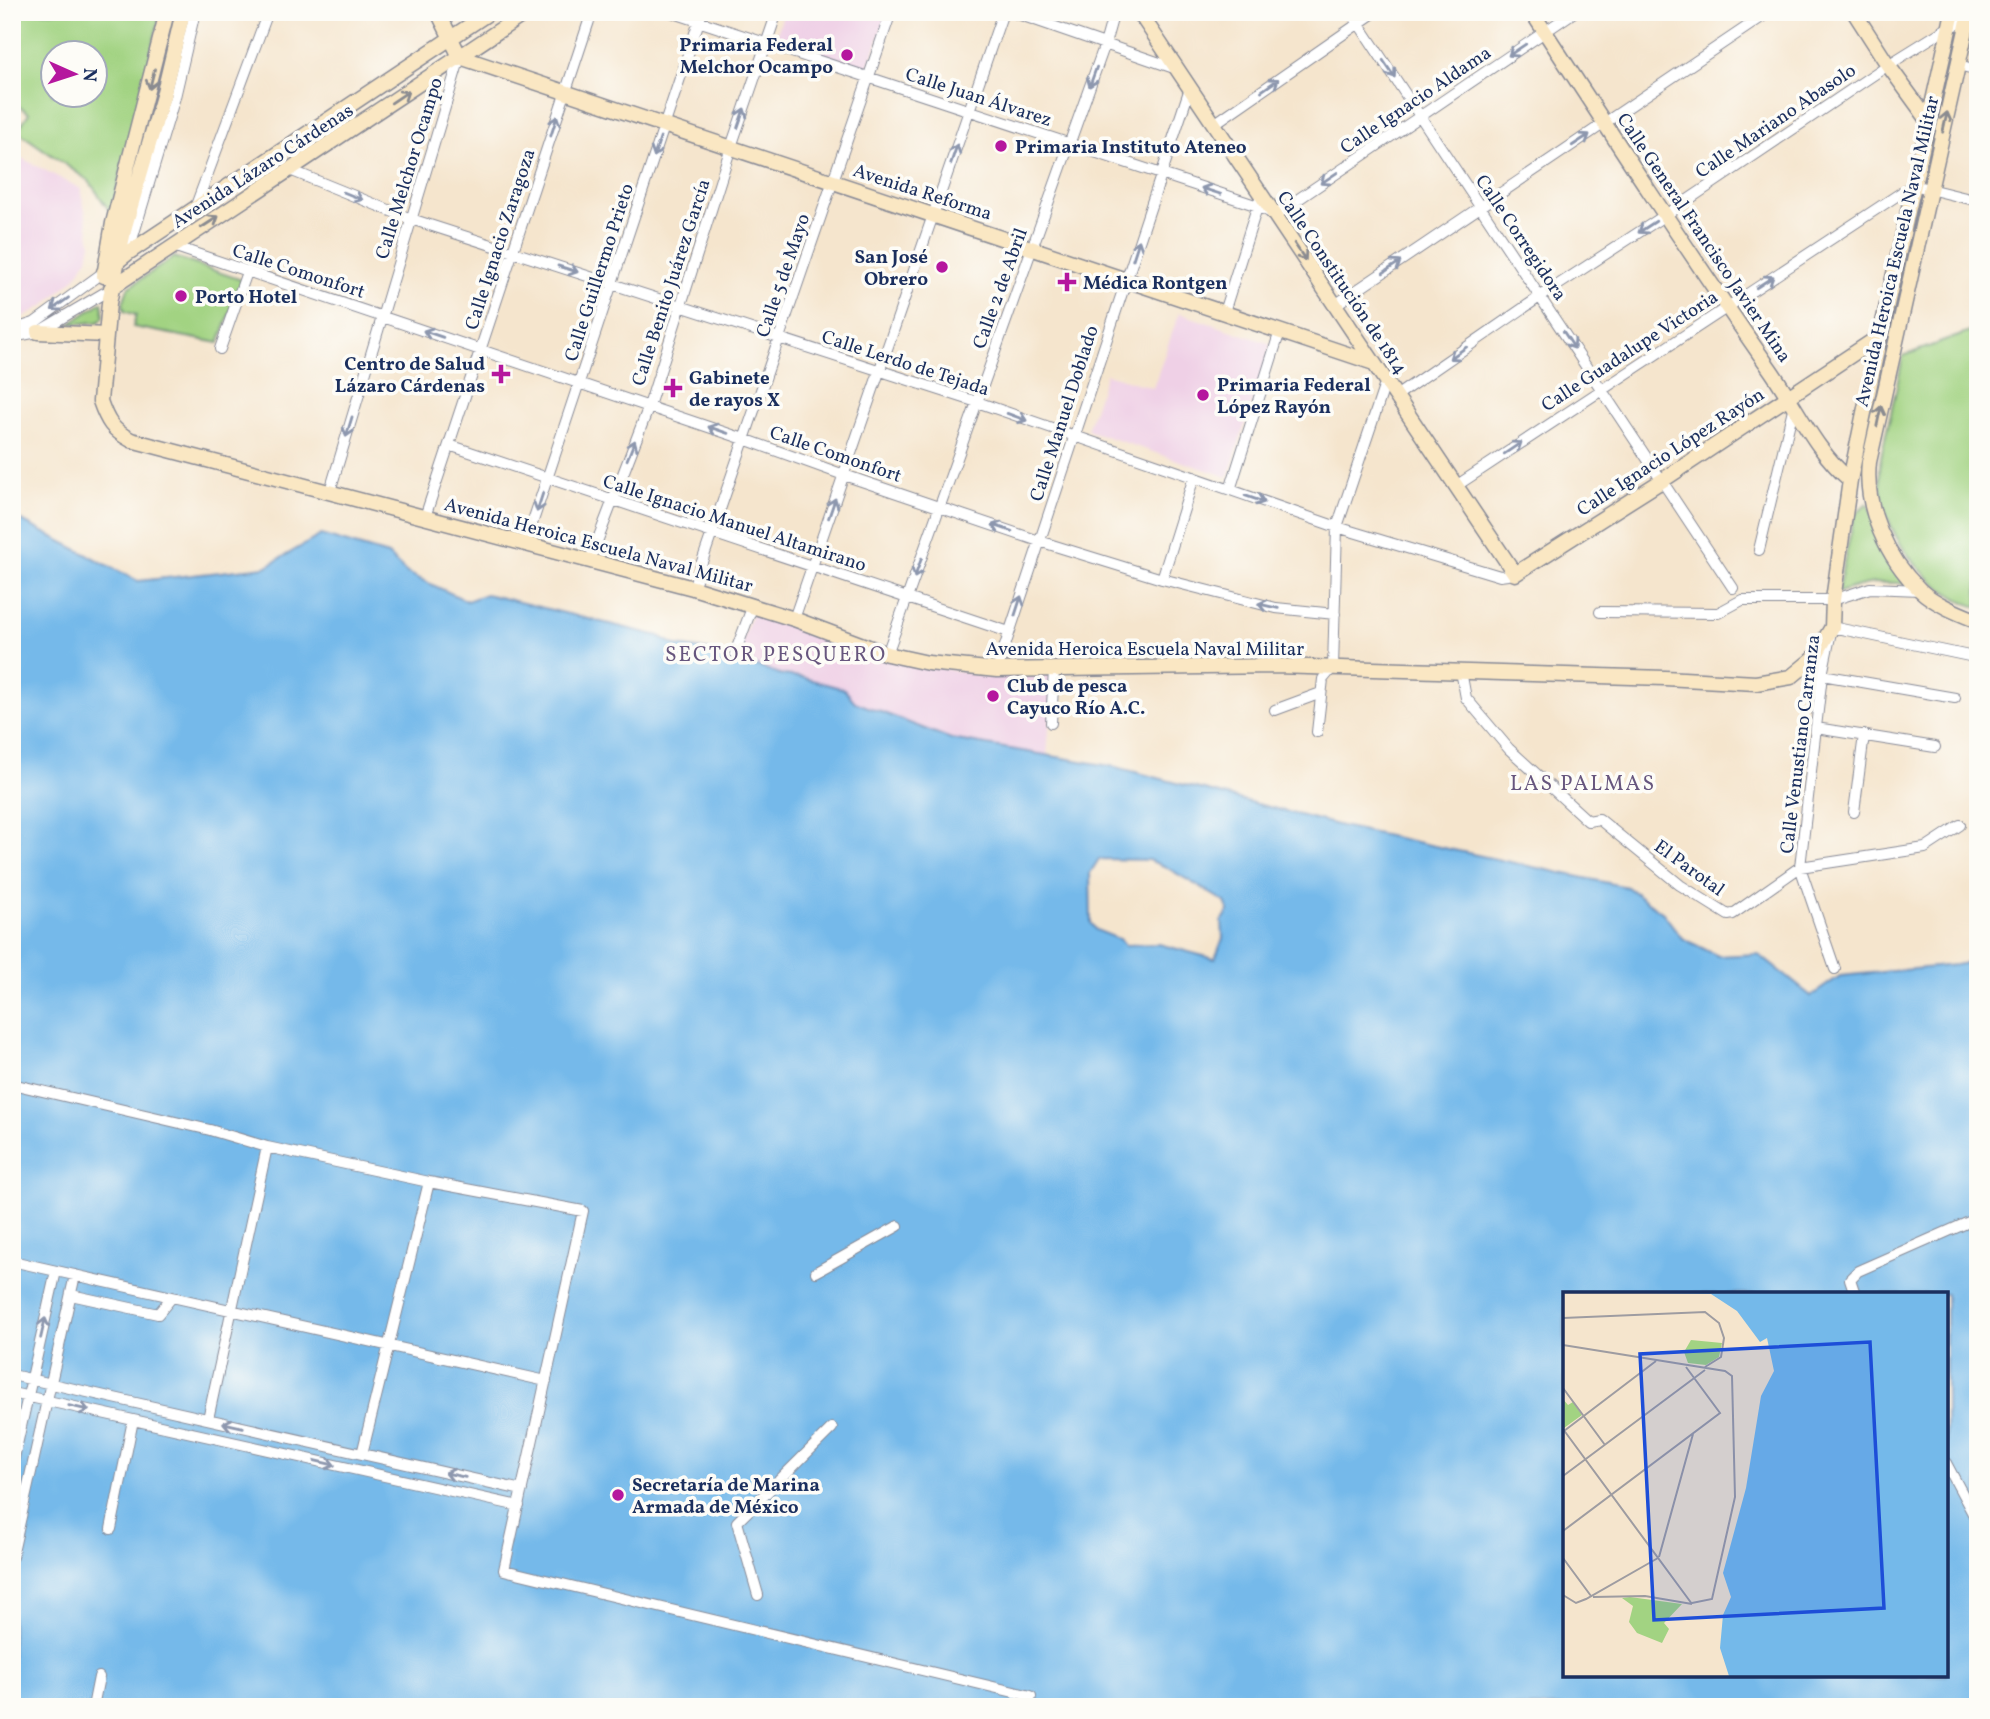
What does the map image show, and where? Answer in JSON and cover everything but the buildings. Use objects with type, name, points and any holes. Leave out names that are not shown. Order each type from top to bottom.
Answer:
[{"type":"street","points":[[109,294],[104,272],[113,223],[167,12]]},
{"type":"street","points":[[123,257],[125,226],[163,96],[183,12]]},
{"type":"street","points":[[109,294],[175,97],[195,12]]},
{"type":"street","points":[[194,209],[268,12]]},
{"type":"street","points":[[438,12],[460,57]]},
{"type":"street","name":"Avenida Lázaro Cárdenas","points":[[12,330],[34,323],[123,257],[490,12]]},
{"type":"street","name":"Avenida Lázaro Cárdenas","points":[[12,337],[38,332],[109,294],[173,246],[527,12]]},
{"type":"street","name":"Calle Ignacio Zaragoza","points":[[425,517],[592,12]]},
{"type":"street","name":"Calle Juan Álvarez","points":[[671,12],[700,17],[767,44],[1161,174],[1259,200]]},
{"type":"street","name":"Calle Benito Juárez García","points":[[590,559],[649,406],[731,147],[778,12]]},
{"type":"street","name":"Calle 5 de Mayo","points":[[693,588],[891,12]]},
{"type":"street","points":[[794,619],[1003,12]]},
{"type":"street","points":[[1012,12],[1177,69]]},
{"type":"street","name":"Calle 2 de Abril","points":[[887,654],[1105,44],[1114,12]]},
{"type":"street","name":"Calle Constitución de 1814","points":[[1139,12],[1214,124],[1259,200],[1275,215],[1515,573]]},
{"type":"street","name":"Calle Corregidora","points":[[1351,12],[1732,588]]},
{"type":"street","points":[[1214,124],[1375,12]]},
{"type":"street","name":"Calle General Francisco Javier Mina","points":[[1532,12],[1833,467],[1850,481]]},
{"type":"street","name":"Calle Ignacio Aldama","points":[[1275,215],[1574,12]]},
{"type":"street","points":[[1328,347],[1344,338],[1347,333],[1349,326],[1339,311],[1479,206],[1606,124],[1769,12]]},
{"type":"street","points":[[1854,12],[1928,120]]},
{"type":"street","name":"Avenida Heroica Escuela Naval Militar","points":[[109,294],[100,401],[116,432],[146,445],[526,542],[693,588],[794,619],[887,654],[928,663],[997,670],[1276,666],[1756,683],[1791,677],[1814,658],[1832,627],[1833,600],[1850,481],[1953,12]]},
{"type":"street","name":"Calle Mariano Abasolo","points":[[1396,396],[1888,65],[1969,16]]},
{"type":"street","name":"Avenida Heroica Escuela Naval Militar","points":[[1867,483],[1869,462],[1969,16]]},
{"type":"street","name":"Calle Guillermo Prieto","points":[[526,542],[700,17]]},
{"type":"street","name":"Avenida Reforma","points":[[460,57],[1374,363]]},
{"type":"street","name":"Calle Melchor Ocampo","points":[[330,491],[460,57]]},
{"type":"street","points":[[1958,65],[1978,70]]},
{"type":"street","name":"Calle Manuel Doblado","points":[[997,670],[1190,88]]},
{"type":"street","points":[[264,164],[274,179]]},
{"type":"street","name":"Calle Lerdo de Tejada","points":[[290,170],[411,219],[977,402],[1338,527],[1500,576],[1515,573]]},
{"type":"street","points":[[1913,185],[1978,201]]},
{"type":"street","name":"Calle Guadalupe Victoria","points":[[1456,486],[1913,185]]},
{"type":"street","points":[[1224,312],[1259,200]]},
{"type":"street","name":"Calle Comonfort","points":[[173,246],[1039,541],[1162,579],[1276,608],[1335,614]]},
{"type":"street","points":[[220,349],[247,272]]},
{"type":"street","points":[[1230,490],[1280,331]]},
{"type":"street","points":[[38,332],[106,335]]},
{"type":"street","name":"Calle Ignacio López Rayón","points":[[1515,573],[1791,400],[1880,336]]},
{"type":"street","points":[[1317,732],[1323,679],[1333,667],[1338,527],[1386,381]]},
{"type":"street","points":[[1759,550],[1791,400]]},
{"type":"street","name":"Calle Ignacio Manuel Altamirano","points":[[449,445],[1009,632]]},
{"type":"street","points":[[1162,579],[1194,477]]},
{"type":"street","points":[[1850,481],[1867,483],[1882,536],[1920,590],[1951,609],[1978,621]]},
{"type":"street","points":[[1600,612],[1718,613],[1742,600],[1833,600],[1870,588],[1920,590]]},
{"type":"street","points":[[735,653],[753,606]]},
{"type":"street","points":[[1832,627],[1969,656],[1978,653]]},
{"type":"street","name":"Calle Venustiano Carranza","points":[[1800,867],[1822,675],[1832,627]]},
{"type":"street","points":[[1051,723],[1054,670]]},
{"type":"street","name":"El Parotal","points":[[1461,671],[1466,698],[1509,749],[1536,775],[1588,821],[1599,819],[1680,885],[1728,915],[1800,867],[1925,848],[1959,825]]},
{"type":"street","points":[[1822,675],[1955,698]]},
{"type":"street","points":[[1275,710],[1321,693]]},
{"type":"street","points":[[1816,728],[1935,747]]},
{"type":"street","points":[[1854,812],[1864,735]]},
{"type":"street","points":[[1800,867],[1835,969]]},
{"type":"street","points":[[12,1084],[267,1146],[429,1182],[583,1211],[504,1570],[1031,1696],[1029,1707]]},
{"type":"street","points":[[208,1419],[267,1146]]},
{"type":"street","points":[[362,1454],[429,1182]]},
{"type":"street","points":[[1854,1292],[1850,1279],[1858,1271],[1978,1218]]},
{"type":"street","points":[[816,1272],[898,1226]]},
{"type":"street","points":[[12,1261],[546,1381]]},
{"type":"street","points":[[12,1466],[56,1271]]},
{"type":"street","points":[[12,1557],[75,1275]]},
{"type":"street","points":[[71,1295],[158,1314],[172,1297]]},
{"type":"street","points":[[12,1375],[522,1490]]},
{"type":"street","points":[[12,1393],[519,1506]]},
{"type":"street","points":[[111,1529],[133,1420]]},
{"type":"street","points":[[758,1595],[737,1522],[832,1428]]},
{"type":"street","points":[[1948,1467],[1978,1523]]},
{"type":"street","points":[[93,1707],[99,1677]]},
{"type":"shaded area","name":"Primaria Federal Melchor Ocampo","points":[[784,12],[888,12],[867,71],[775,39]]},
{"type":"shaded area","points":[[12,153],[81,189],[91,243],[88,258],[75,278],[45,305],[12,323]]},
{"type":"shaded area","name":"Primaria Federal López Rayón","points":[[1179,313],[1271,344],[1228,477],[1087,430],[1106,374],[1153,388]]},
{"type":"shaded area","points":[[753,611],[886,657],[986,677],[1053,675],[1047,756],[951,738],[855,702],[844,689],[801,676],[782,674],[736,658]]},
{"type":"green space","points":[[12,12],[161,12],[111,213],[89,181],[17,131],[29,113],[12,102]]},
{"type":"green space","name":"Porto Hotel","points":[[174,257],[242,280],[219,343],[133,327],[136,315],[124,311],[123,303],[128,288]]},
{"type":"green space","points":[[102,302],[104,317],[99,322],[70,324]]},
{"type":"green space","points":[[1978,329],[1978,608],[1938,585],[1907,553],[1886,513],[1880,467],[1903,356]]},
{"type":"green space","points":[[1867,503],[1910,584],[1873,583],[1837,593],[1855,514]]},
{"type":"water","points":[[12,516],[138,581],[265,567],[321,535],[388,555],[407,573],[467,601],[486,594],[659,636],[677,646],[718,652],[782,675],[801,677],[844,689],[855,702],[951,739],[1116,767],[1341,826],[1627,887],[1663,913],[1682,938],[1718,956],[1758,954],[1811,996],[1840,976],[1956,965],[1978,960],[1978,1707],[12,1707]],"holes":[[[1099,859],[1148,860],[1164,866],[1225,902],[1229,911],[1222,921],[1223,938],[1215,959],[1159,944],[1125,945],[1119,939],[1096,930],[1091,923],[1090,873]]]},
{"type":"place","name":"Primaria Federal Melchor Ocampo","points":[[847,55]]},
{"type":"place","name":"Primaria Instituto Ateneo","points":[[1001,146]]},
{"type":"place","name":"San José Obrero","points":[[942,267]]},
{"type":"place","name":"Médica Rontgen","points":[[1067,282]]},
{"type":"place","name":"Porto Hotel","points":[[181,296]]},
{"type":"place","name":"Centro de Salud Lázaro Cárdenas","points":[[501,374]]},
{"type":"place","name":"Gabinete de rayos X","points":[[673,388]]},
{"type":"place","name":"Primaria Federal López Rayón","points":[[1203,395]]},
{"type":"place","name":"Club de pesca Cayuco Río A.C.","points":[[993,696]]},
{"type":"place","name":"Secretaría de Marina Armada de México","points":[[618,1495]]},
{"type":"district","name":"SECTOR PESQUERO","points":[[776,654]]},
{"type":"district","name":"LAS PALMAS","points":[[1583,783]]}]
